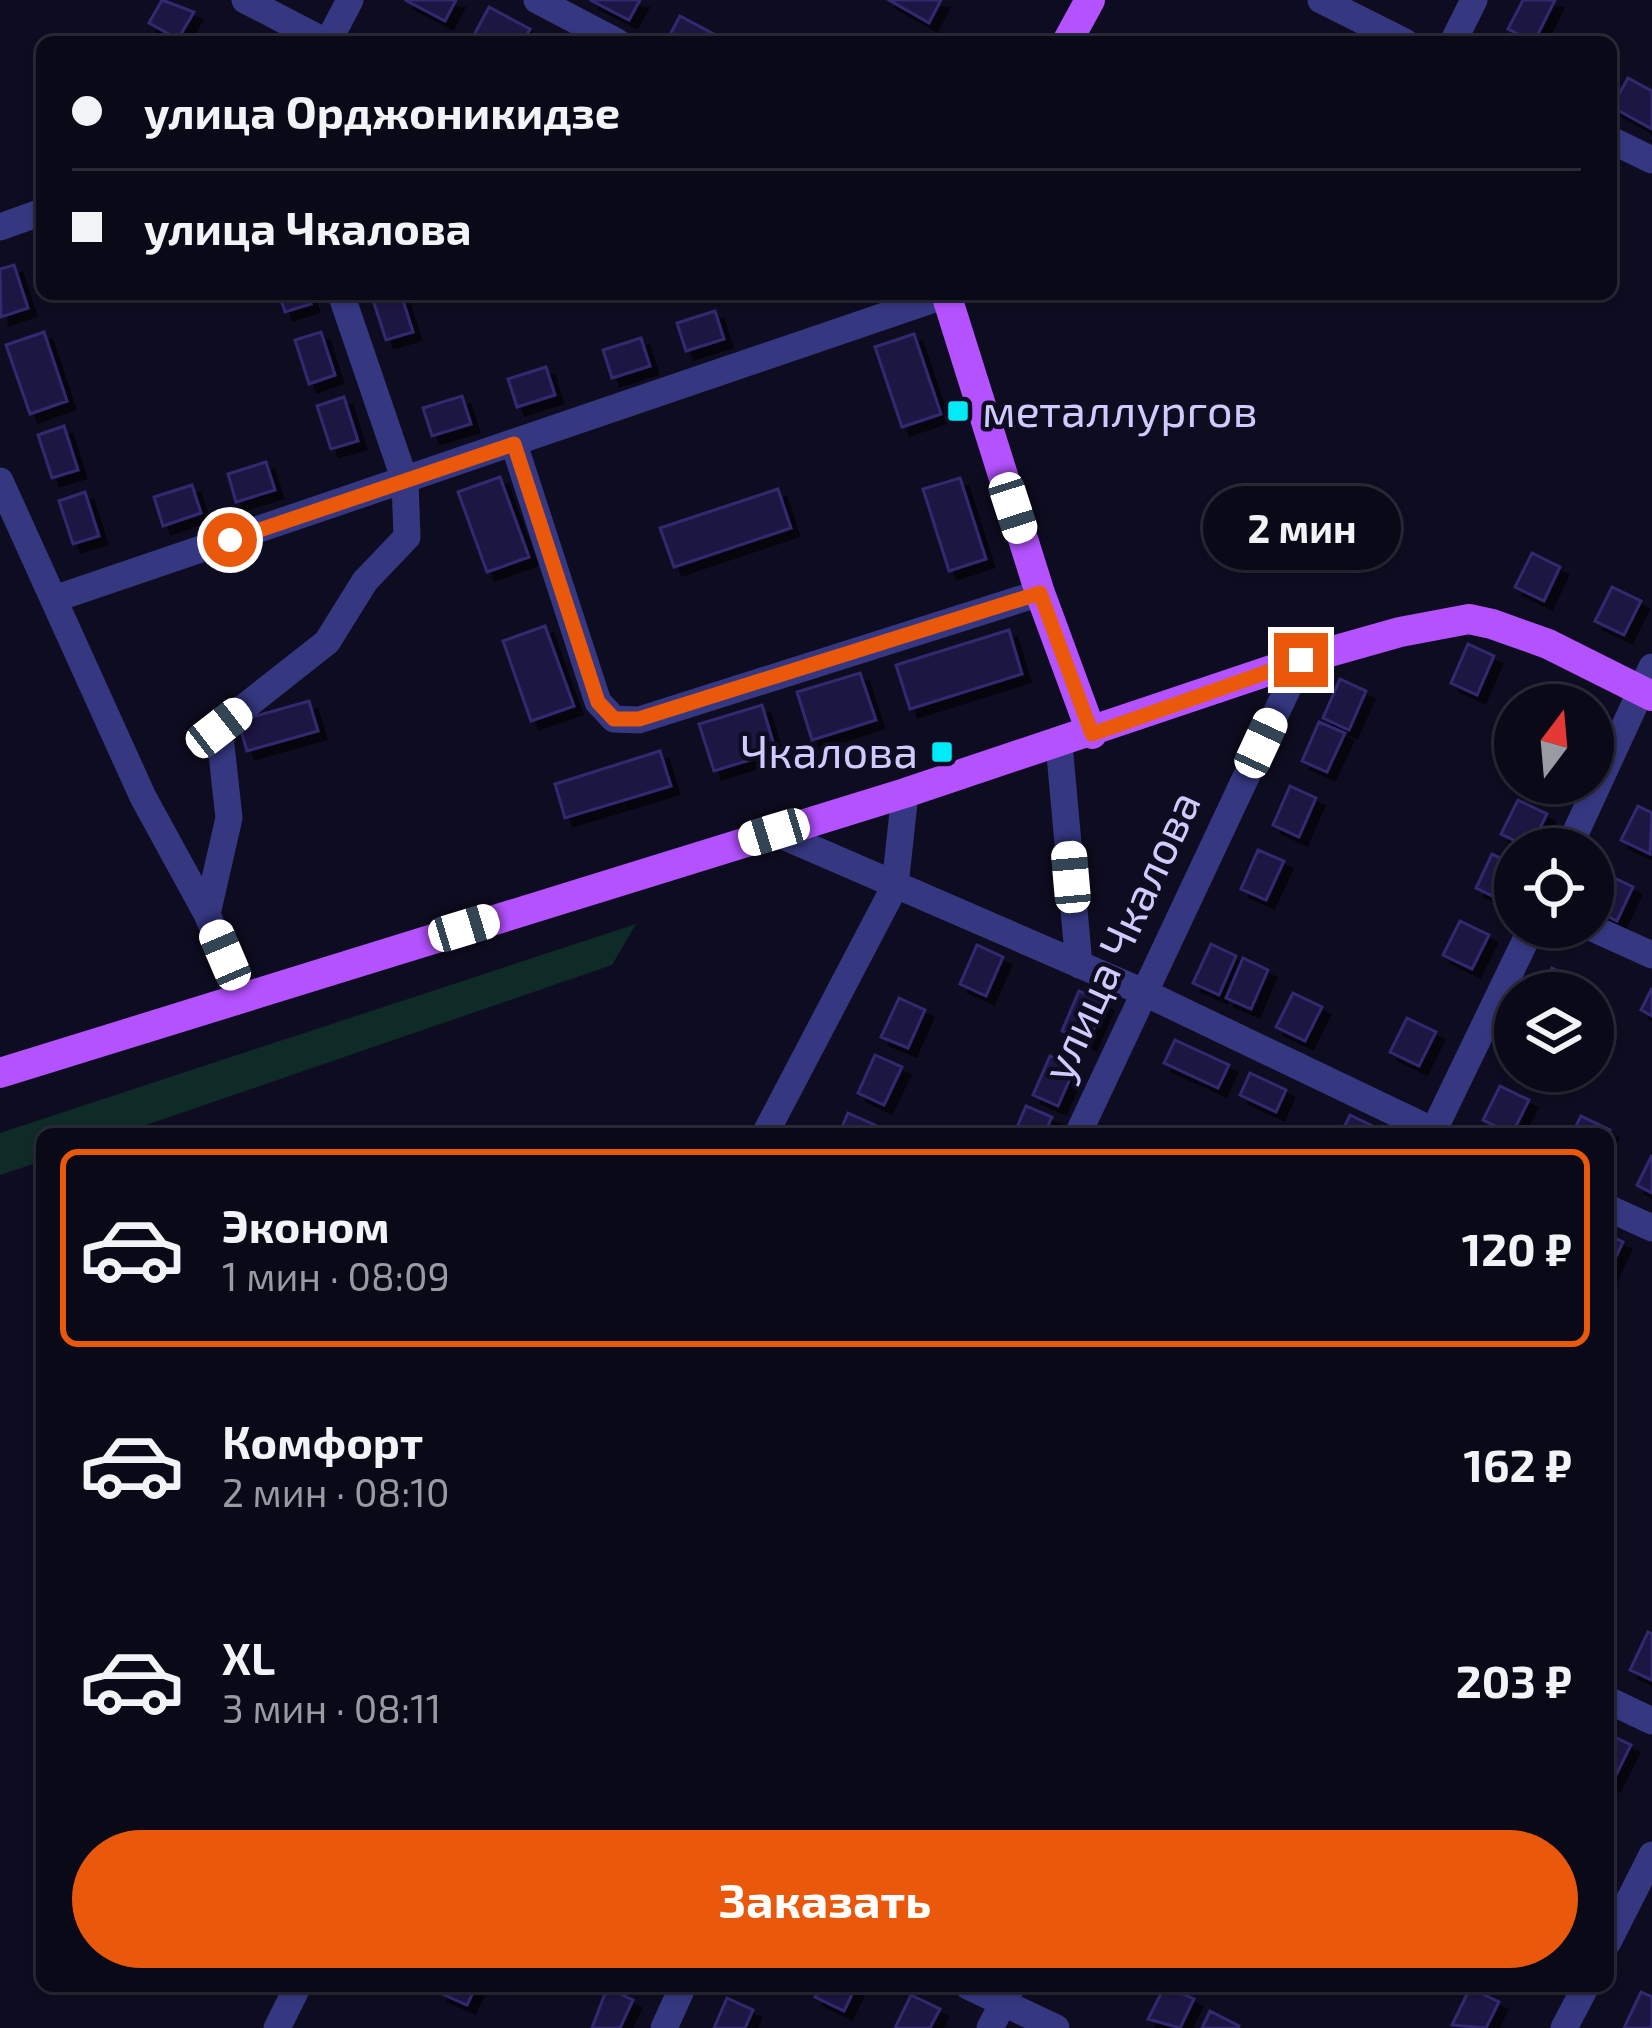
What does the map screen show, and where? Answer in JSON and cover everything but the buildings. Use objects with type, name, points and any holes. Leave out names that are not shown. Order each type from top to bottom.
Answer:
[{"type":"main road","points":[[1070,36],[1090,0]]},
{"type":"main road","points":[[948,300],[1040,593],[1092,734]]},
{"type":"main road","points":[[0,1072],[1060,745],[1301,660],[1469,620],[1548,644],[1648,684]]},
{"type":"street","points":[[245,0],[315,36]]},
{"type":"street","points":[[330,36],[350,0]]},
{"type":"street","points":[[537,0],[606,36]]},
{"type":"street","points":[[1321,0],[1393,36]]},
{"type":"street","points":[[1456,36],[1474,0]]},
{"type":"street","points":[[1617,143],[1652,160]]},
{"type":"street","points":[[0,227],[36,214]]},
{"type":"street","points":[[207,914],[229,818],[219,728],[327,643],[364,581],[407,537],[405,481],[343,300]]},
{"type":"street","points":[[54,599],[932,300]]},
{"type":"street","points":[[514,444],[598,702],[614,719],[639,719],[1040,593]]},
{"type":"street","points":[[0,481],[143,797],[207,914],[242,997]]},
{"type":"street","name":"улица Чкалова","points":[[1081,1128],[1301,660]]},
{"type":"street","points":[[1578,828],[1648,684]]},
{"type":"street","points":[[1060,745],[1079,965]]},
{"type":"street","points":[[768,1128],[895,886],[904,793]]},
{"type":"street","points":[[774,832],[1143,992],[1425,1128]]},
{"type":"street","points":[[1614,938],[1652,955]]},
{"type":"street","points":[[1437,1128],[1522,948]]},
{"type":"street","points":[[1614,1211],[1652,1228]]},
{"type":"street","points":[[1614,1703],[1652,1721]]},
{"type":"street","points":[[1614,1930],[1652,1855]]},
{"type":"street","points":[[277,2028],[295,1992]]},
{"type":"street","points":[[664,2028],[680,1992]]},
{"type":"street","points":[[1564,2028],[1583,1992]]},
{"type":"street","points":[[1002,2006],[1056,2028]]},
{"type":"green space","points":[[636,924],[612,965],[137,1128],[36,1128],[36,1163],[0,1175],[0,1133]]},
{"type":"place","name":"металлургов","points":[[958,411]]},
{"type":"place","name":"Чкалова","points":[[942,752]]},
{"type":"route","points":[[230,540],[514,444],[598,702],[614,719],[639,719],[1040,593],[1092,734],[1301,660]]}]
